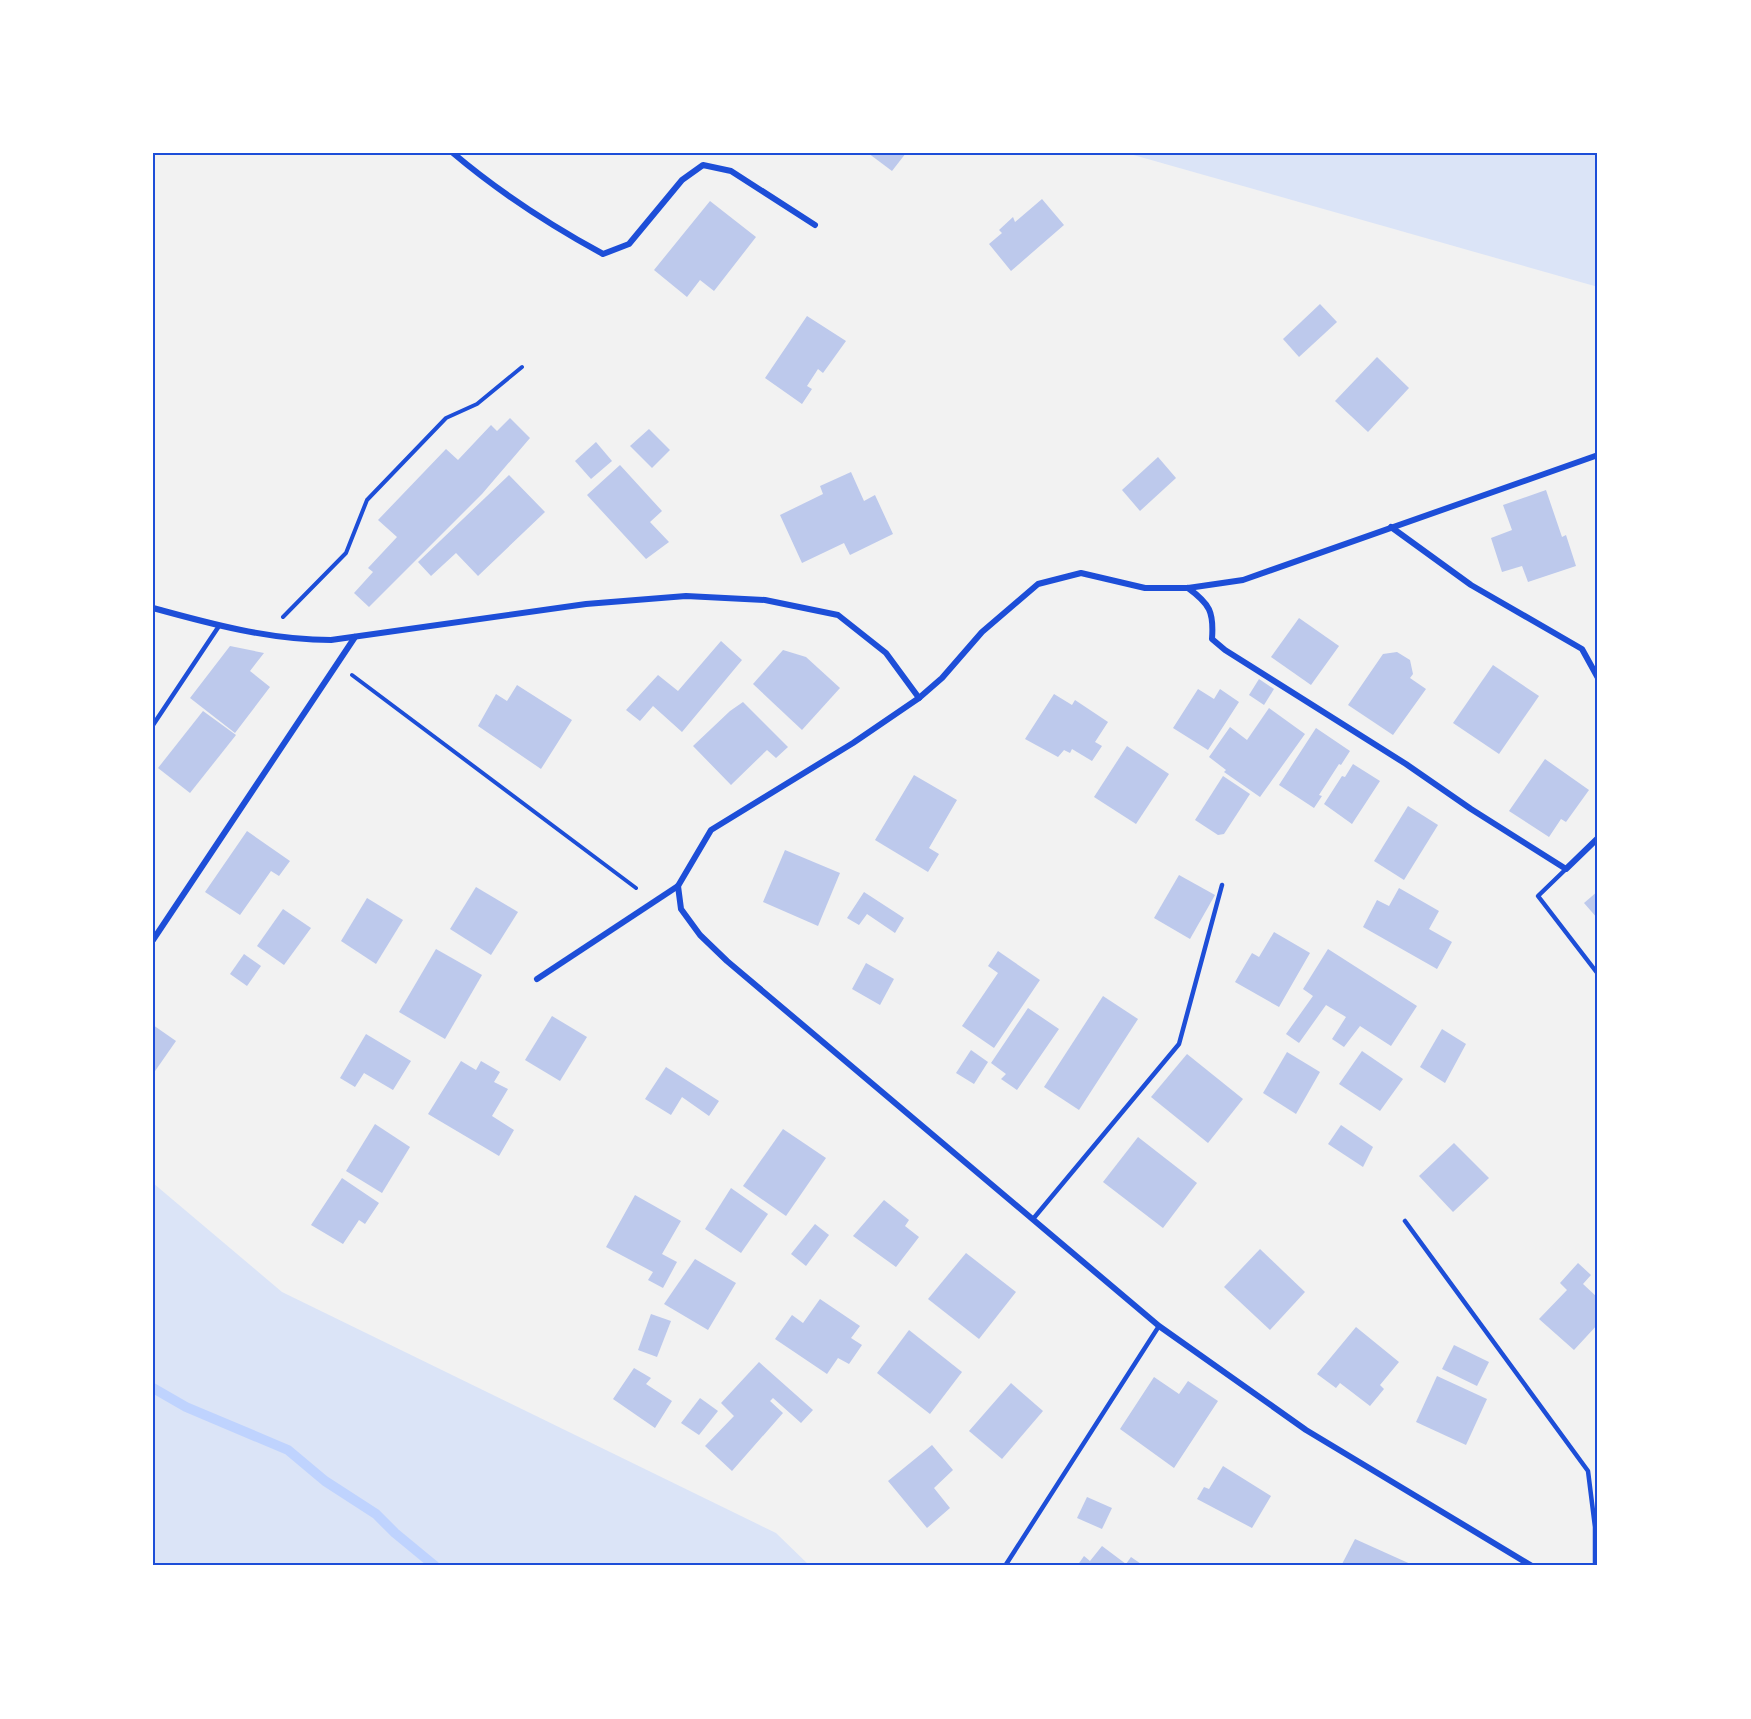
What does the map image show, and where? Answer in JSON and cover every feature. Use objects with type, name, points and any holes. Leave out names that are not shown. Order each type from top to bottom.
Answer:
[{"type":"street","points":[[453,153],[485,180],[603,255],[629,244],[682,180],[704,165],[731,171],[815,225]]},
{"type":"street","points":[[537,979],[678,886],[711,830],[853,743],[919,698],[942,678],[982,632],[1038,584],[1081,573],[1145,588],[1188,588],[1244,580],[1598,455]]},
{"type":"street","points":[[1391,527],[1471,585],[1582,649],[1598,678]]},
{"type":"street","points":[[1188,588],[1206,601],[1211,617],[1212,639],[1225,650],[1406,764],[1471,809],[1566,869],[1598,838]]},
{"type":"street","points":[[153,608],[219,626],[302,640],[331,640],[586,604],[686,596],[765,600],[838,615],[886,653],[919,698]]},
{"type":"street","points":[[153,940],[355,637]]},
{"type":"street","points":[[678,886],[681,909],[700,935],[727,961],[1159,1326],[1306,1430],[1532,1566]]},
{"type":"lane","points":[[153,725],[219,626]]},
{"type":"lane","points":[[1566,869],[1538,896],[1598,974]]},
{"type":"lane","points":[[1033,1218],[1179,1044],[1222,885]]},
{"type":"lane","points":[[1405,1221],[1588,1471],[1595,1527],[1595,1564],[1593,1566]]},
{"type":"lane","points":[[1005,1566],[1159,1326]]},
{"type":"path","points":[[266,634],[346,553],[367,500],[446,418],[477,404],[522,368]]},
{"type":"path","points":[[337,664],[652,902]]},
{"type":"shaded area","points":[[1128,153],[1598,153],[1598,287],[1130,154]]},
{"type":"shaded area","points":[[153,1183],[282,1292],[776,1533],[810,1566],[153,1566]]},
{"type":"building","points":[[868,153],[906,153],[892,171]]},
{"type":"building","points":[[1042,199],[1064,225],[1011,271],[989,244],[1002,233],[999,230],[1013,217],[1015,222]]},
{"type":"building","points":[[710,201],[756,237],[714,291],[700,280],[687,297],[654,270]]},
{"type":"building","points":[[1320,304],[1337,322],[1299,357],[1283,339]]},
{"type":"building","points":[[807,316],[846,341],[823,373],[818,369],[807,386],[812,389],[802,404],[765,378]]},
{"type":"building","points":[[1377,357],[1409,388],[1368,432],[1335,401]]},
{"type":"building","points":[[510,418],[530,438],[482,494],[369,607],[354,593],[373,572],[368,568],[397,537],[378,520],[446,449],[458,460],[491,425],[497,431]]},
{"type":"building","points":[[649,429],[670,450],[652,468],[630,446]]},
{"type":"building","points":[[596,442],[612,461],[591,479],[575,461]]},
{"type":"building","points":[[1158,457],[1176,478],[1140,511],[1122,490]]},
{"type":"building","points":[[620,465],[662,511],[650,522],[669,542],[646,559],[587,495]]},
{"type":"building","points":[[851,472],[864,501],[875,495],[893,534],[850,555],[844,543],[802,563],[780,515],[823,494],[820,486]]},
{"type":"building","points":[[509,475],[545,512],[478,576],[456,553],[431,576],[418,562]]},
{"type":"building","points":[[1546,490],[1562,537],[1566,535],[1576,566],[1528,582],[1522,566],[1502,572],[1491,538],[1512,530],[1503,505]]},
{"type":"building","points":[[1299,618],[1339,646],[1311,685],[1271,657]]},
{"type":"building","points":[[721,641],[742,660],[682,732],[653,706],[640,721],[626,710],[658,675],[678,691]]},
{"type":"building","points":[[230,646],[264,653],[250,671],[270,687],[235,733],[190,698]]},
{"type":"building","points":[[783,650],[806,657],[840,688],[802,730],[753,684]]},
{"type":"building","points":[[1397,652],[1410,660],[1413,674],[1410,678],[1426,689],[1393,735],[1348,705],[1383,654]]},
{"type":"building","points":[[1493,665],[1539,696],[1499,754],[1453,723]]},
{"type":"building","points":[[1259,679],[1274,689],[1264,705],[1249,695]]},
{"type":"building","points":[[517,685],[572,720],[541,769],[478,726],[496,694],[507,701]]},
{"type":"building","points":[[1198,689],[1214,699],[1220,689],[1239,702],[1208,750],[1173,728]]},
{"type":"building","points":[[1054,694],[1072,705],[1075,700],[1108,722],[1095,742],[1102,746],[1092,761],[1072,749],[1070,753],[1064,750],[1058,757],[1025,739]]},
{"type":"building","points":[[743,702],[788,747],[776,758],[767,750],[731,785],[693,746],[730,711]]},
{"type":"building","points":[[1269,708],[1305,734],[1260,797],[1224,772],[1226,770],[1209,757],[1230,727],[1247,740]]},
{"type":"building","points":[[203,711],[236,735],[190,793],[158,768]]},
{"type":"building","points":[[1316,728],[1350,751],[1319,795],[1322,796],[1314,808],[1279,785]]},
{"type":"building","points":[[1127,746],[1169,774],[1136,824],[1094,797]]},
{"type":"building","points":[[1545,759],[1589,790],[1566,822],[1561,819],[1549,837],[1509,811]]},
{"type":"building","points":[[1353,764],[1380,781],[1352,824],[1324,804],[1342,776],[1345,777]]},
{"type":"building","points":[[914,775],[957,800],[929,848],[939,854],[928,872],[875,840]]},
{"type":"building","points":[[1223,776],[1250,794],[1224,834],[1218,835],[1195,820]]},
{"type":"building","points":[[1408,806],[1438,825],[1404,880],[1374,861]]},
{"type":"building","points":[[247,831],[290,861],[279,876],[271,871],[240,915],[205,892]]},
{"type":"building","points":[[785,850],[840,873],[818,926],[763,902]]},
{"type":"building","points":[[1179,875],[1215,895],[1190,939],[1154,918]]},
{"type":"building","points":[[476,887],[518,912],[491,955],[450,929]]},
{"type":"building","points":[[1399,888],[1439,911],[1429,929],[1452,942],[1437,969],[1363,927],[1377,900],[1389,906]]},
{"type":"building","points":[[1598,891],[1598,919],[1584,903]]},
{"type":"building","points":[[864,892],[904,918],[895,933],[867,914],[859,925],[847,918]]},
{"type":"building","points":[[367,898],[403,920],[376,964],[341,941]]},
{"type":"building","points":[[283,909],[311,928],[284,965],[257,946]]},
{"type":"building","points":[[1274,932],[1310,953],[1279,1007],[1235,982],[1252,953],[1259,957]]},
{"type":"building","points":[[436,949],[482,975],[445,1039],[399,1012]]},
{"type":"building","points":[[1328,949],[1417,1006],[1391,1046],[1360,1026],[1344,1047],[1332,1039],[1346,1017],[1326,1005],[1299,1043],[1286,1034],[1313,996],[1303,989]]},
{"type":"building","points":[[998,951],[1040,980],[994,1048],[962,1026],[998,973],[988,966]]},
{"type":"building","points":[[244,954],[261,966],[247,986],[230,974]]},
{"type":"building","points":[[866,963],[894,979],[880,1005],[852,989]]},
{"type":"building","points":[[1103,996],[1138,1019],[1079,1110],[1044,1087]]},
{"type":"building","points":[[1028,1008],[1059,1029],[1017,1090],[1001,1079],[1006,1074],[991,1063]]},
{"type":"building","points":[[552,1016],[587,1037],[560,1081],[525,1060]]},
{"type":"building","points":[[153,1025],[176,1041],[153,1074]]},
{"type":"building","points":[[1442,1029],[1466,1044],[1445,1083],[1420,1067]]},
{"type":"building","points":[[366,1034],[411,1061],[393,1090],[364,1073],[355,1087],[340,1078]]},
{"type":"building","points":[[971,1050],[988,1062],[974,1084],[956,1073]]},
{"type":"building","points":[[1362,1051],[1403,1079],[1380,1111],[1339,1084]]},
{"type":"building","points":[[1287,1052],[1320,1072],[1296,1114],[1263,1093]]},
{"type":"building","points":[[1187,1054],[1243,1099],[1208,1143],[1151,1097]]},
{"type":"building","points":[[461,1061],[476,1070],[481,1061],[500,1072],[494,1082],[508,1089],[492,1116],[514,1130],[499,1156],[428,1114]]},
{"type":"building","points":[[666,1067],[719,1101],[709,1116],[682,1097],[671,1115],[645,1099]]},
{"type":"building","points":[[375,1124],[410,1147],[382,1193],[346,1171]]},
{"type":"building","points":[[1341,1125],[1373,1147],[1363,1167],[1328,1144]]},
{"type":"building","points":[[783,1129],[826,1158],[786,1216],[743,1186]]},
{"type":"building","points":[[1138,1137],[1197,1183],[1163,1228],[1103,1182]]},
{"type":"building","points":[[1454,1143],[1489,1178],[1453,1212],[1419,1176]]},
{"type":"building","points":[[342,1178],[379,1203],[365,1224],[359,1220],[343,1244],[311,1225]]},
{"type":"building","points":[[731,1188],[768,1214],[741,1253],[705,1229]]},
{"type":"building","points":[[635,1195],[681,1221],[662,1254],[677,1262],[663,1288],[648,1280],[653,1272],[606,1247]]},
{"type":"building","points":[[884,1200],[909,1220],[905,1226],[919,1237],[896,1267],[853,1236]]},
{"type":"building","points":[[815,1224],[829,1235],[806,1266],[791,1254]]},
{"type":"building","points":[[1260,1249],[1305,1292],[1270,1330],[1224,1287]]},
{"type":"building","points":[[966,1253],[1016,1292],[979,1339],[928,1299]]},
{"type":"building","points":[[695,1259],[736,1283],[708,1330],[664,1304]]},
{"type":"building","points":[[1578,1263],[1591,1275],[1583,1284],[1598,1298],[1598,1324],[1574,1350],[1539,1319],[1567,1290],[1560,1283]]},
{"type":"building","points":[[820,1299],[860,1326],[851,1338],[862,1345],[849,1364],[838,1358],[827,1374],[775,1339],[792,1315],[803,1323]]},
{"type":"building","points":[[651,1314],[671,1321],[657,1357],[638,1350]]},
{"type":"building","points":[[1356,1327],[1399,1362],[1380,1385],[1384,1389],[1370,1406],[1340,1383],[1336,1388],[1317,1374]]},
{"type":"building","points":[[909,1330],[962,1372],[930,1414],[877,1373]]},
{"type":"building","points":[[1454,1345],[1489,1362],[1477,1386],[1442,1369]]},
{"type":"building","points":[[759,1362],[813,1410],[801,1423],[773,1398],[770,1401],[783,1413],[732,1471],[705,1446],[734,1416],[721,1403]]},
{"type":"building","points":[[634,1368],[651,1378],[646,1384],[672,1401],[655,1428],[613,1399]]},
{"type":"building","points":[[1437,1376],[1487,1399],[1466,1445],[1416,1422]]},
{"type":"building","points":[[1154,1377],[1179,1394],[1188,1381],[1218,1401],[1174,1468],[1120,1429]]},
{"type":"building","points":[[1011,1383],[1043,1411],[1002,1459],[969,1431]]},
{"type":"building","points":[[700,1398],[718,1411],[699,1435],[681,1423]]},
{"type":"building","points":[[932,1445],[953,1470],[934,1488],[950,1508],[927,1528],[888,1481]]},
{"type":"building","points":[[1223,1466],[1271,1496],[1252,1528],[1197,1499],[1204,1487],[1209,1489]]},
{"type":"building","points":[[1087,1497],[1112,1508],[1102,1529],[1077,1518]]},
{"type":"building","points":[[1355,1539],[1415,1566],[1341,1566]]},
{"type":"building","points":[[1102,1546],[1126,1564],[1131,1557],[1144,1566],[1077,1566],[1084,1556],[1090,1561]]},
{"type":"waterway","points":[[153,1388],[186,1407],[288,1450],[325,1481],[376,1514],[435,1566]]}]
